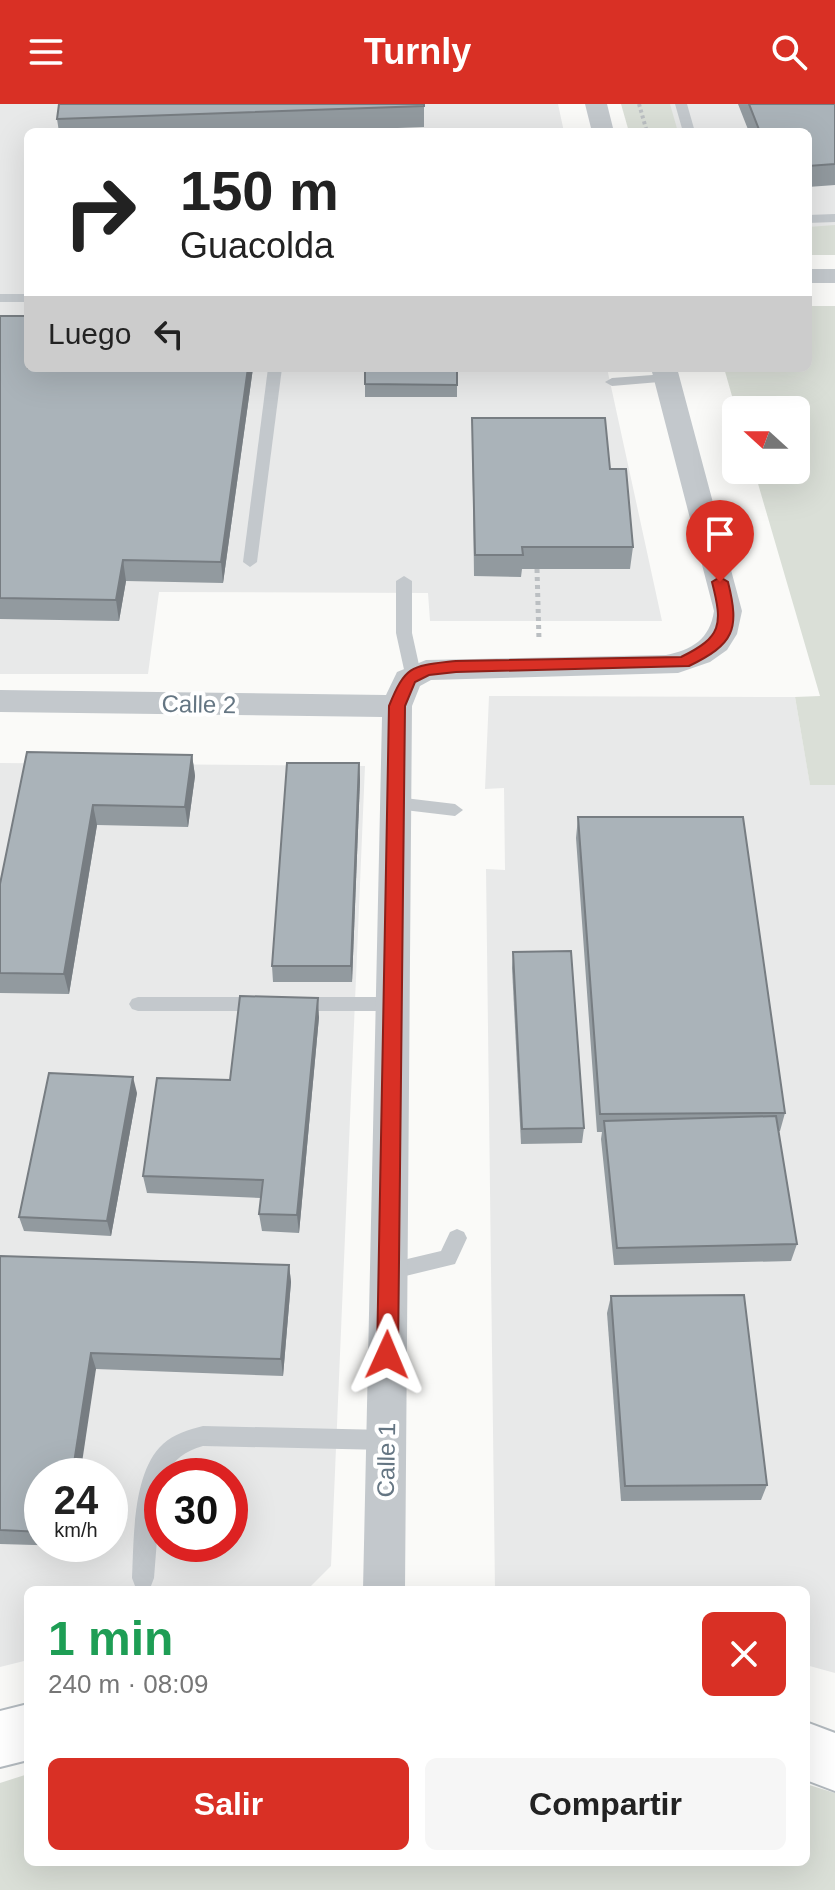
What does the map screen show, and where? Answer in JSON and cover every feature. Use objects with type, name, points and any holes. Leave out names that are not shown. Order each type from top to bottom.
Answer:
[{"type":"main road","points":[[0,1739],[24,1733]]},
{"type":"main road","points":[[810,1753],[835,1762]]},
{"type":"street","points":[[596,104],[602,128]]},
{"type":"street","points":[[812,276],[835,276]]},
{"type":"street","points":[[397,706],[413,674],[456,667],[683,662],[711,649],[725,631],[728,611],[665,373]]},
{"type":"street","name":"Calle 2","points":[[0,701],[397,706]]},
{"type":"street","name":"Calle 1","points":[[384,1586],[397,706]]},
{"type":"lane","points":[[681,104],[688,128]]},
{"type":"lane","points":[[812,219],[835,218]]},
{"type":"lane","points":[[0,298],[24,298]]},
{"type":"lane","points":[[250,562],[274,372]]},
{"type":"lane","points":[[612,382],[665,373]]},
{"type":"lane","points":[[404,581],[404,633],[413,674]]},
{"type":"lane","points":[[396,803],[455,810]]},
{"type":"lane","points":[[138,1004],[393,1004]]},
{"type":"lane","points":[[389,1271],[448,1258],[457,1238]]},
{"type":"lane","points":[[143,1578],[151,1487],[162,1458],[178,1444],[203,1436],[386,1440]]},
{"type":"path","points":[[639,104],[646,128]]},
{"type":"path","points":[[537,569],[540,665]]},
{"type":"shaded area","points":[[0,104],[558,104],[563,128],[24,128],[24,372],[608,372],[662,621],[430,621],[428,593],[159,592],[148,674],[0,674]]},
{"type":"shaded area","points":[[621,104],[670,104],[677,128],[628,128]]},
{"type":"shaded area","points":[[656,104],[835,104],[835,251],[812,251],[812,128],[664,128]]},
{"type":"shaded area","points":[[835,225],[835,255],[812,255],[812,227]]},
{"type":"shaded area","points":[[812,306],[835,306],[835,785],[810,785],[795,697],[820,696],[758,484],[810,484],[810,396],[732,396],[725,372],[812,372]]},
{"type":"shaded area","points":[[489,696],[795,697],[810,784],[835,785],[835,1673],[810,1666],[810,1586],[495,1586],[486,869],[505,870],[504,788],[485,789]]},
{"type":"shaded area","points":[[0,763],[365,766],[331,1566],[311,1586],[24,1586],[24,1661],[0,1667]]},
{"type":"shaded area","points":[[24,1775],[24,1866],[810,1866],[810,1785],[835,1793],[835,1890],[0,1890],[0,1783]]},
{"type":"building","points":[[59,104],[424,104],[424,106],[57,119]]},
{"type":"building","points":[[749,104],[835,104],[835,164],[812,166],[812,128],[758,128]]},
{"type":"building","points":[[0,316],[24,316],[24,372],[247,372],[221,562],[123,560],[116,600],[0,598]]},
{"type":"building","points":[[365,372],[457,372],[457,385],[365,384]]},
{"type":"building","points":[[472,418],[605,418],[610,469],[626,469],[633,547],[522,547],[523,555],[475,555]]},
{"type":"building","points":[[27,752],[192,755],[185,807],[93,805],[64,974],[0,973],[0,884]]},
{"type":"building","points":[[287,763],[359,763],[351,966],[272,966]]},
{"type":"building","points":[[578,817],[743,817],[785,1113],[600,1114]]},
{"type":"building","points":[[571,951],[584,1128],[522,1129],[513,952]]},
{"type":"building","points":[[240,996],[318,998],[297,1215],[259,1214],[263,1180],[143,1176],[157,1078],[230,1080]]},
{"type":"building","points":[[49,1073],[133,1077],[107,1221],[19,1217]]},
{"type":"building","points":[[776,1116],[797,1244],[617,1248],[604,1121]]},
{"type":"building","points":[[0,1256],[289,1265],[281,1359],[91,1353],[75,1458],[24,1458],[24,1531],[0,1530]]},
{"type":"building","points":[[744,1295],[767,1485],[625,1486],[611,1296]]},
{"type":"route","points":[[387,1355],[397,706],[408,679],[426,670],[456,667],[666,665],[683,662],[711,649],[725,631],[728,611],[720,582]]}]
